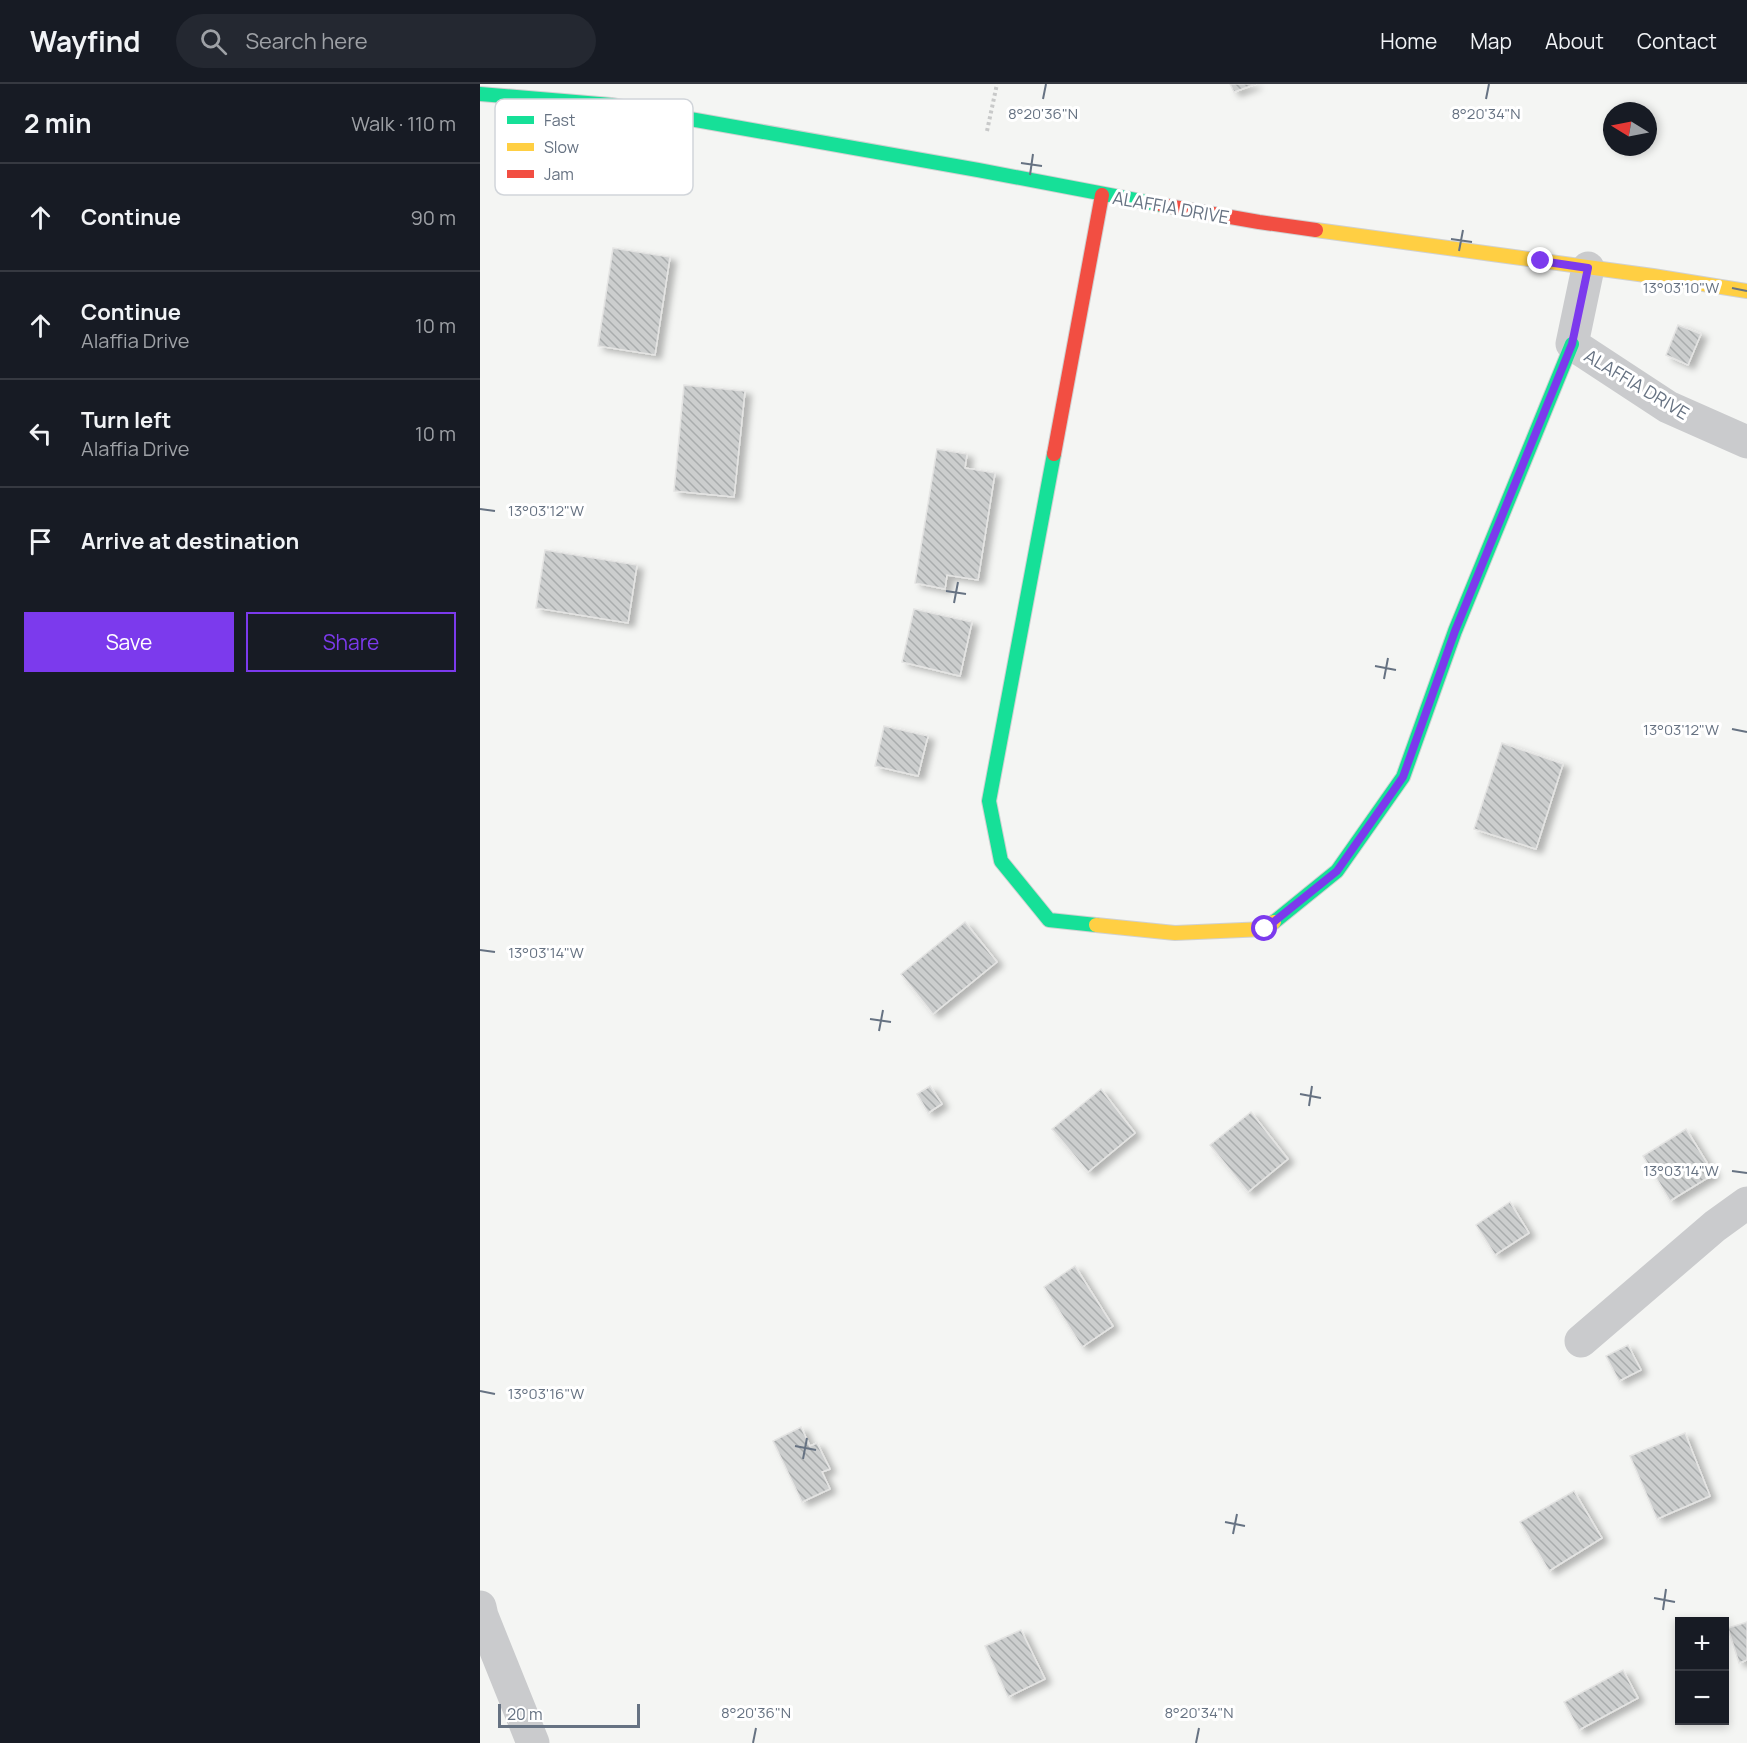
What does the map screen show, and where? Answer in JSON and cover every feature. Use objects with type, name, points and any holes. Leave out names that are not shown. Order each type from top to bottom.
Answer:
[{"type":"street","name":"ALAFFIA DRIVE","points":[[480,94],[540,99]]},
{"type":"street","name":"ALAFFIA DRIVE","points":[[693,120],[1258,222],[1588,268],[1572,344],[1668,407],[1747,442]]},
{"type":"street","points":[[1102,195],[989,801],[1001,861],[1049,920],[1175,933],[1265,929],[1337,871],[1403,777],[1455,631],[1572,344]]},
{"type":"street","points":[[1588,268],[1747,291]]},
{"type":"street","points":[[1581,1341],[1715,1226],[1747,1203]]},
{"type":"street","points":[[480,1607],[533,1743]]},
{"type":"building","points":[[1230,84],[1256,84],[1234,92]]},
{"type":"building","points":[[613,248],[670,257],[655,355],[598,346]]},
{"type":"building","points":[[1678,325],[1701,334],[1688,365],[1666,355]]},
{"type":"building","points":[[684,385],[745,391],[734,497],[674,491]]},
{"type":"building","points":[[937,449],[967,454],[965,468],[995,473],[978,580],[947,575],[945,589],[915,583]]},
{"type":"building","points":[[545,550],[637,565],[628,623],[536,608]]},
{"type":"building","points":[[914,609],[972,622],[960,676],[902,662]]},
{"type":"building","points":[[884,726],[928,736],[918,776],[875,766]]},
{"type":"building","points":[[1502,743],[1563,764],[1536,849],[1474,829]]},
{"type":"building","points":[[965,922],[997,962],[933,1014],[901,974]]},
{"type":"building","points":[[930,1086],[942,1104],[928,1113],[917,1094]]},
{"type":"building","points":[[1101,1089],[1135,1133],[1088,1172],[1052,1129]]},
{"type":"building","points":[[1251,1112],[1288,1159],[1248,1192],[1210,1145]]},
{"type":"building","points":[[1686,1129],[1714,1174],[1670,1201],[1643,1156]]},
{"type":"building","points":[[1510,1202],[1529,1233],[1495,1255],[1476,1225]]},
{"type":"building","points":[[1075,1266],[1113,1326],[1082,1347],[1044,1287]]},
{"type":"building","points":[[1628,1345],[1641,1370],[1619,1381],[1606,1356]]},
{"type":"building","points":[[801,1427],[810,1446],[817,1443],[830,1469],[822,1472],[830,1489],[802,1502],[773,1441]]},
{"type":"building","points":[[1685,1433],[1710,1496],[1657,1519],[1630,1456]]},
{"type":"building","points":[[1574,1491],[1602,1538],[1549,1571],[1520,1522]]},
{"type":"building","points":[[1747,1622],[1747,1660],[1739,1663],[1729,1628]]},
{"type":"building","points":[[1021,1630],[1045,1679],[1008,1697],[985,1646]]},
{"type":"building","points":[[1623,1670],[1638,1698],[1579,1730],[1564,1702]]},
{"type":"traffic: fast","points":[[480,94],[540,99]]},
{"type":"traffic: fast","points":[[693,120],[1162,205]]},
{"type":"traffic: fast","points":[[1274,922],[1337,871],[1403,777],[1455,631],[1572,344]]},
{"type":"traffic: fast","points":[[1054,454],[989,801],[1001,861],[1049,920],[1096,925]]},
{"type":"traffic: slow","points":[[1316,230],[1747,291]]},
{"type":"traffic: slow","points":[[1096,925],[1175,933],[1265,929],[1274,922]]},
{"type":"traffic: jam","points":[[1054,454],[1102,195]]},
{"type":"traffic: jam","points":[[1162,205],[1316,230]]},
{"type":"route","points":[[1265,929],[1337,871],[1403,777],[1455,631],[1572,344],[1588,268],[1541,261]]}]
